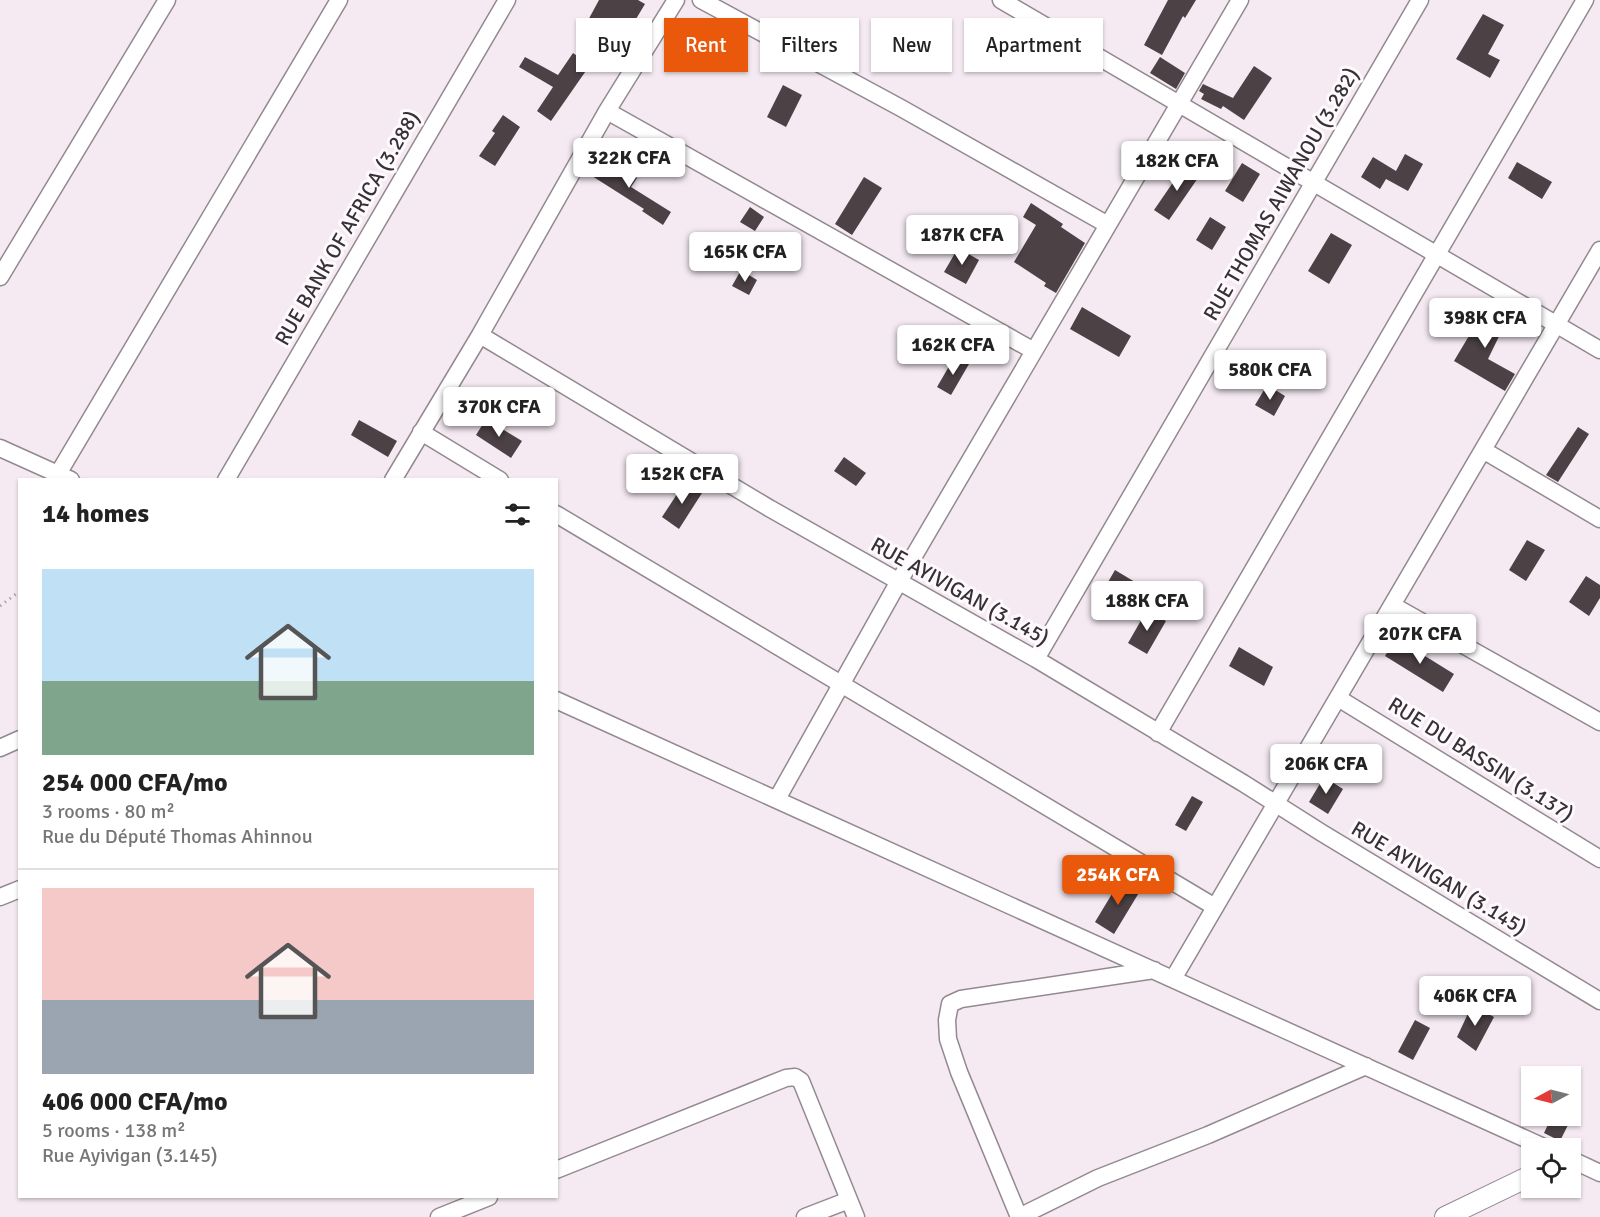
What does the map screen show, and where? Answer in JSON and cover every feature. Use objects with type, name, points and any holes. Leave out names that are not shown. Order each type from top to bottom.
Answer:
[{"type":"street","points":[[0,277],[167,0]]},
{"type":"street","points":[[0,448],[64,477],[339,0]]},
{"type":"street","name":"RUE BANK OF AFRICA (3.288)","points":[[227,478],[507,0]]},
{"type":"street","points":[[394,478],[480,335],[608,111],[676,0]]},
{"type":"street","points":[[701,0],[1108,225]]},
{"type":"street","points":[[1001,0],[1600,350]]},
{"type":"street","points":[[777,799],[898,583],[1240,0]]},
{"type":"street","name":"RUE THOMAS AIWANOU (3.282)","points":[[1036,659],[1420,0]]},
{"type":"street","points":[[1158,733],[1585,0]]},
{"type":"street","points":[[608,111],[1034,351]]},
{"type":"street","points":[[1173,979],[1600,250]]},
{"type":"street","name":"RUE AYIVIGAN (3.145)","points":[[480,335],[769,508],[1036,659],[1244,783],[1600,1001]]},
{"type":"street","points":[[421,432],[497,478]]},
{"type":"street","points":[[1483,450],[1600,519]]},
{"type":"street","points":[[558,515],[1215,907]]},
{"type":"street","points":[[1392,605],[1600,722]]},
{"type":"street","name":"RUE DU BASSIN (3.137)","points":[[1338,698],[1600,859]]},
{"type":"street","points":[[558,701],[1524,1138]]},
{"type":"street","points":[[0,748],[18,740]]},
{"type":"street","points":[[0,897],[18,890]]},
{"type":"street","points":[[1155,970],[961,999],[950,1004],[947,1020],[948,1039],[959,1072],[1019,1217],[1098,1178],[1208,1135],[1366,1066]]},
{"type":"street","points":[[558,1169],[786,1078],[795,1077],[801,1081],[856,1217]]},
{"type":"street","points":[[1581,1165],[1600,1173]]},
{"type":"street","points":[[1445,1217],[1521,1180]]},
{"type":"street","points":[[439,1217],[486,1198]]},
{"type":"street","points":[[805,1217],[849,1200]]},
{"type":"path","points":[[0,606],[18,592]]},
{"type":"building","points":[[599,0],[638,0],[645,4],[637,18],[589,18]]},
{"type":"building","points":[[1168,0],[1196,0],[1185,18],[1183,16],[1162,55],[1144,45]]},
{"type":"building","points":[[1483,14],[1504,25],[1488,54],[1500,60],[1490,78],[1456,59]]},
{"type":"building","points":[[573,53],[576,55],[576,72],[585,72],[551,121],[537,111],[553,87],[519,67],[525,57],[558,75]]},
{"type":"building","points":[[1160,57],[1185,73],[1176,89],[1150,73]]},
{"type":"building","points":[[1254,66],[1272,78],[1244,120],[1223,106],[1221,109],[1201,99],[1204,94],[1199,91],[1203,84],[1233,98]]},
{"type":"building","points":[[783,85],[802,95],[786,127],[767,117]]},
{"type":"building","points":[[503,115],[520,127],[495,166],[479,156],[495,133],[492,131]]},
{"type":"building","points":[[1223,142],[1233,148],[1223,164],[1213,158]]},
{"type":"building","points":[[1405,154],[1423,164],[1408,191],[1386,179],[1380,189],[1361,177],[1373,157],[1396,171]]},
{"type":"building","points":[[604,157],[637,178],[631,187],[671,212],[663,225],[642,211],[644,209],[592,176]]},
{"type":"building","points":[[1517,162],[1552,182],[1542,199],[1508,178]]},
{"type":"building","points":[[1242,163],[1260,174],[1243,202],[1225,191]]},
{"type":"building","points":[[1185,165],[1200,175],[1169,220],[1154,210]]},
{"type":"building","points":[[864,177],[882,188],[852,235],[835,224]]},
{"type":"building","points":[[1031,203],[1063,224],[1061,227],[1085,243],[1056,293],[1044,286],[1046,283],[1014,262],[1036,225],[1023,217]]},
{"type":"building","points":[[750,207],[764,217],[755,231],[740,222]]},
{"type":"building","points":[[1210,217],[1226,227],[1212,250],[1196,240]]},
{"type":"building","points":[[1331,233],[1352,245],[1329,284],[1308,271]]},
{"type":"building","points":[[958,248],[979,260],[966,284],[944,272]]},
{"type":"building","points":[[741,270],[757,280],[749,295],[732,286]]},
{"type":"building","points":[[1479,306],[1507,320],[1488,359],[1515,374],[1505,391],[1454,361],[1473,329],[1468,327]]},
{"type":"building","points":[[1082,307],[1131,336],[1119,357],[1070,329]]},
{"type":"building","points":[[955,356],[969,364],[951,395],[937,387]]},
{"type":"building","points":[[1267,385],[1285,396],[1274,416],[1255,405]]},
{"type":"building","points":[[486,419],[522,441],[511,458],[476,435]]},
{"type":"building","points":[[359,420],[397,441],[388,457],[351,435]]},
{"type":"building","points":[[1578,427],[1589,434],[1558,482],[1546,475]]},
{"type":"building","points":[[844,457],[866,473],[856,486],[834,471]]},
{"type":"building","points":[[685,482],[702,493],[679,529],[662,517]]},
{"type":"building","points":[[1527,540],[1545,550],[1526,581],[1509,570]]},
{"type":"building","points":[[1115,570],[1150,591],[1139,610],[1104,589]]},
{"type":"building","points":[[1586,576],[1600,585],[1600,598],[1589,616],[1569,602]]},
{"type":"building","points":[[1147,610],[1166,621],[1147,654],[1128,643]]},
{"type":"building","points":[[1396,638],[1454,674],[1443,692],[1385,656]]},
{"type":"building","points":[[1239,647],[1273,667],[1264,686],[1229,666]]},
{"type":"building","points":[[1324,777],[1343,789],[1328,814],[1309,802]]},
{"type":"building","points":[[1192,796],[1203,802],[1186,831],[1175,825]]},
{"type":"building","points":[[1121,879],[1140,891],[1114,934],[1095,922]]},
{"type":"building","points":[[1472,1005],[1494,1017],[1476,1051],[1457,1037]]},
{"type":"building","points":[[1415,1020],[1430,1028],[1413,1060],[1398,1052]]},
{"type":"building","points":[[1547,1126],[1568,1126],[1562,1138],[1554,1138],[1544,1133]]}]
